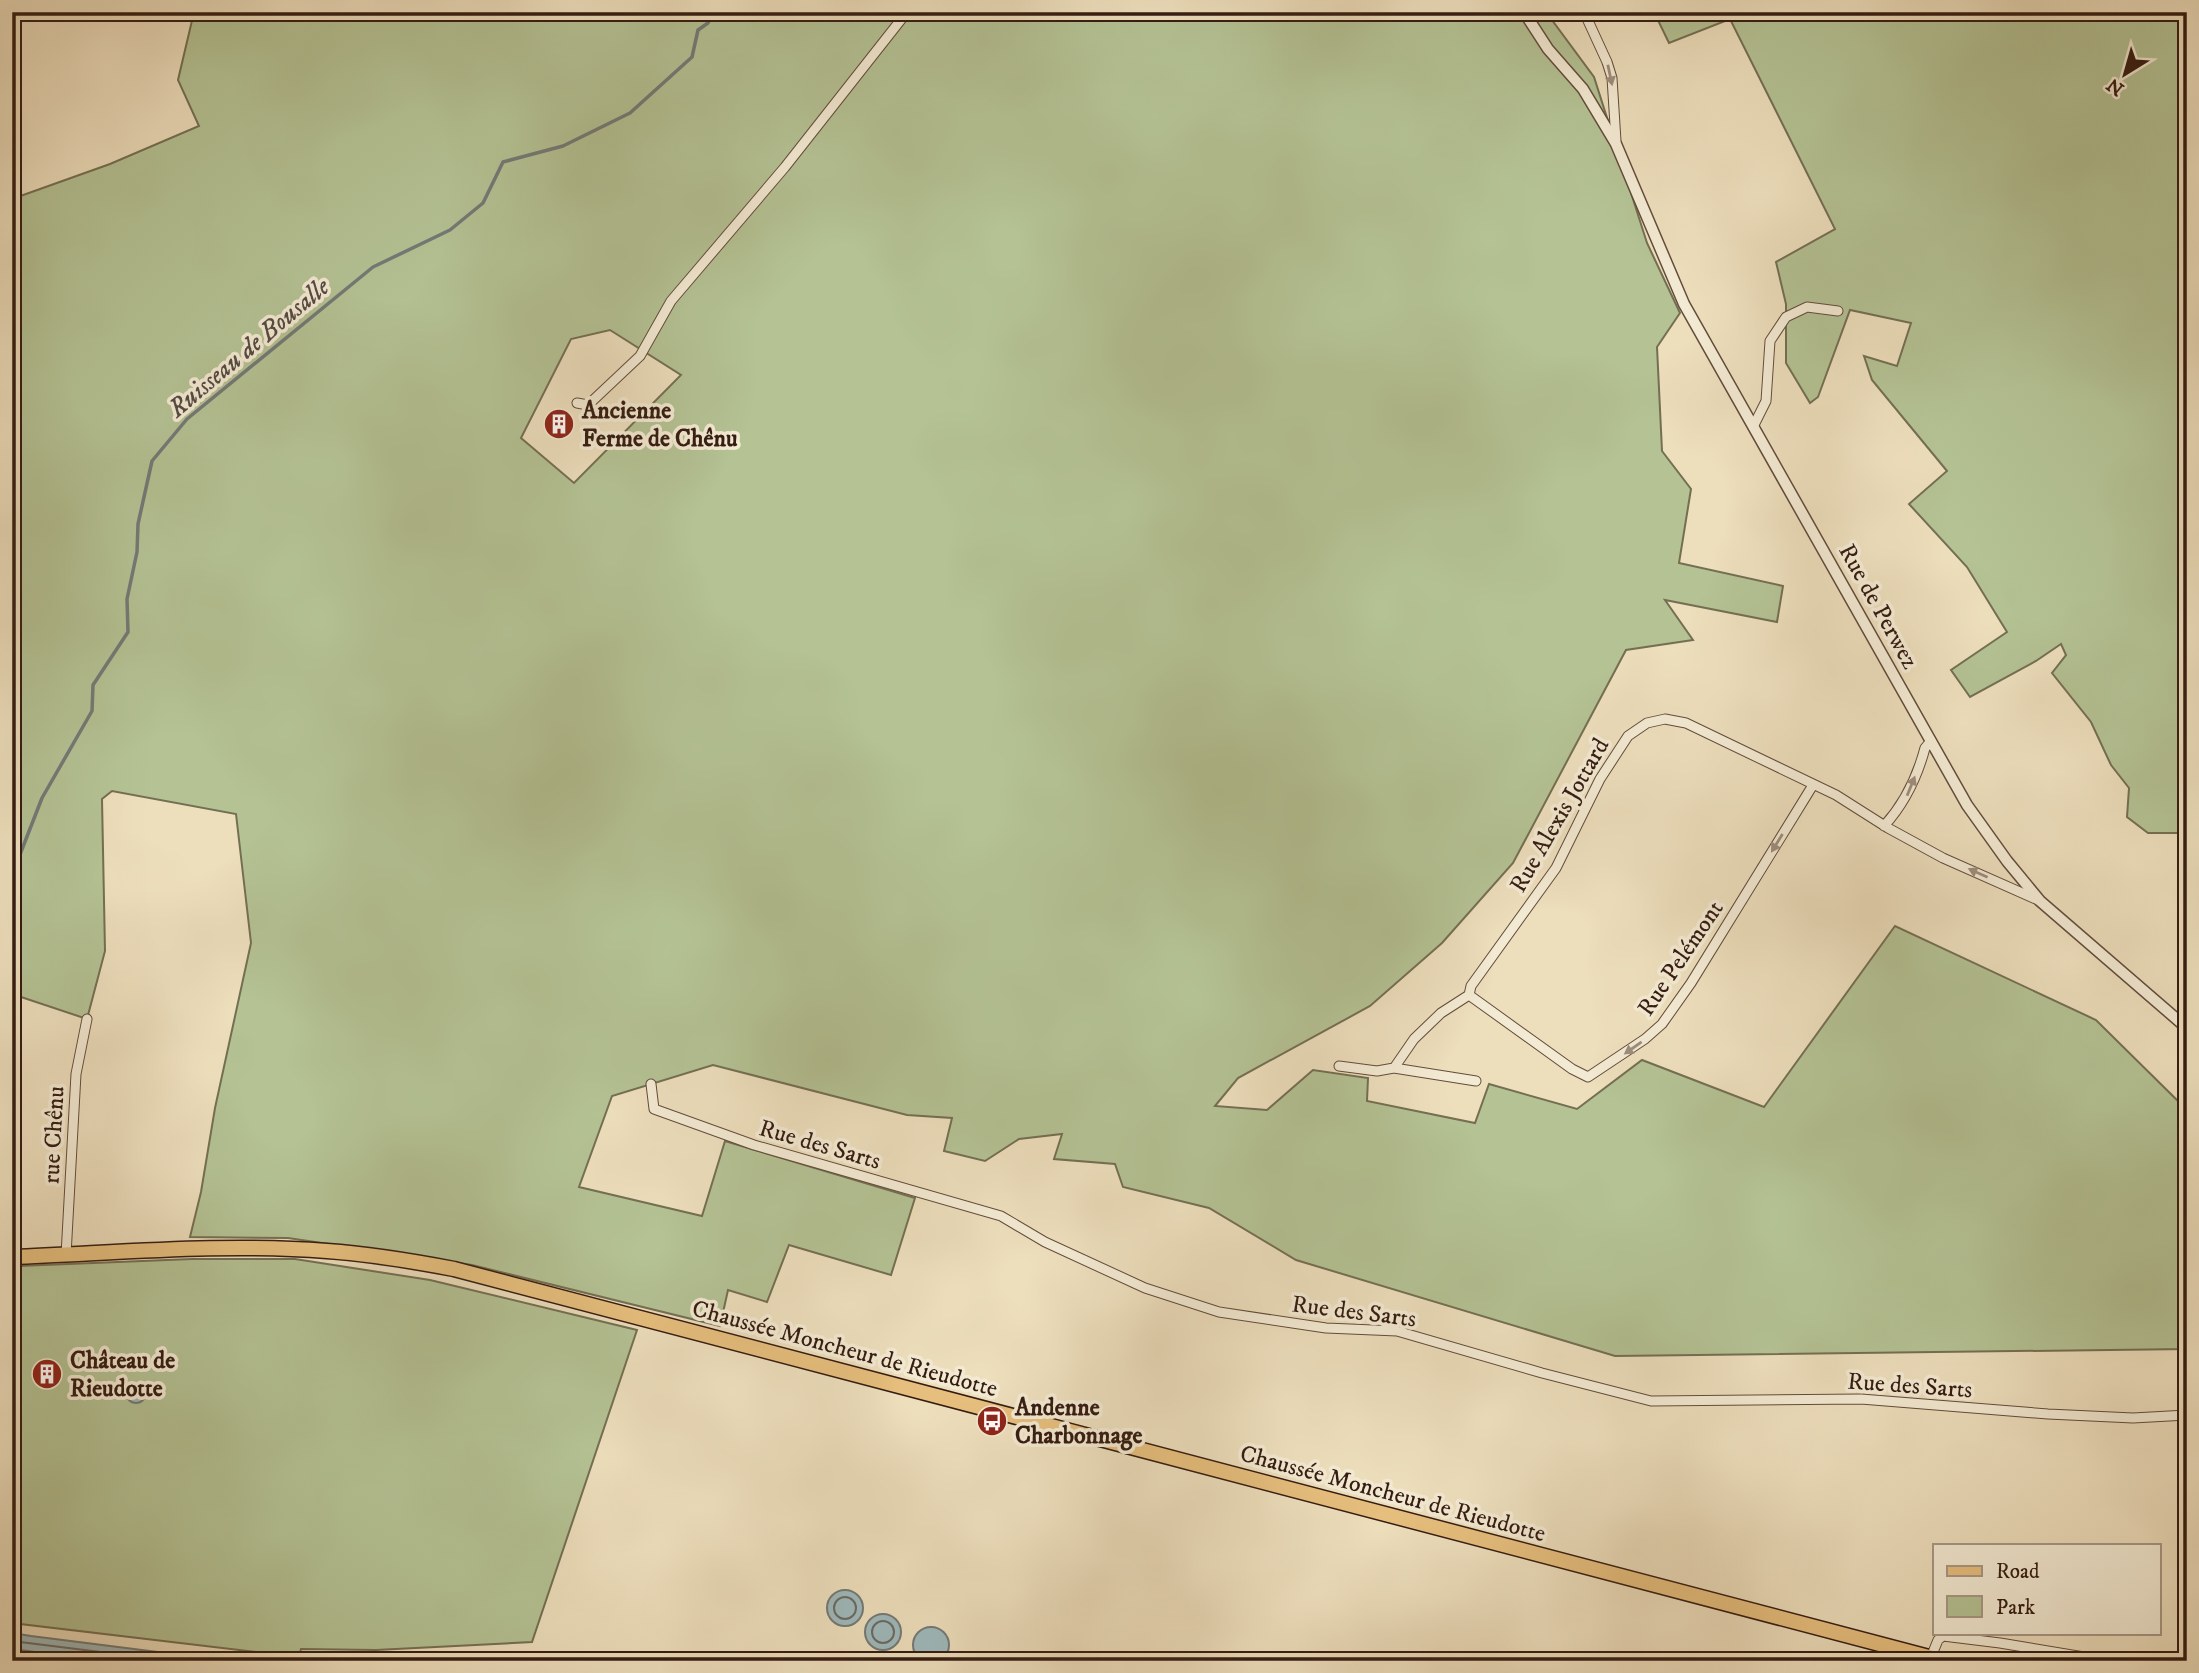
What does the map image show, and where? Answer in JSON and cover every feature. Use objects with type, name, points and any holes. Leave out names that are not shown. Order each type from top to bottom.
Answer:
[{"type":"main road","name":"Chaussée Moncheur de Rieudotte","points":[[12,1257],[231,1248],[389,1258],[454,1269],[1931,1659]]},
{"type":"street","points":[[577,403],[588,405],[640,356],[671,301],[785,166],[907,12]]},
{"type":"street","name":"Rue de Perwez","points":[[1524,12],[1548,49],[1583,89],[1616,144],[1684,304],[1968,805],[2007,862],[2040,901],[2187,1028]]},
{"type":"street","name":"Rue de Perwez","points":[[1584,12],[1612,78],[1616,144]]},
{"type":"street","points":[[1754,425],[1766,401],[1770,341],[1786,317],[1807,307],[1838,312]]},
{"type":"street","name":"Rue Alexis Jottard","points":[[1394,1069],[1414,1039],[1441,1013],[1469,995],[1471,986],[1556,868],[1600,779],[1628,736],[1647,723],[1665,719],[1686,723],[1813,785]]},
{"type":"street","points":[[1884,826],[1899,811],[1907,797],[1925,748],[1931,741]]},
{"type":"street","points":[[1813,785],[1836,795],[1884,826],[1943,858],[2040,901]]},
{"type":"street","name":"Rue Pelémont","points":[[1469,995],[1588,1077],[1645,1039],[1661,1024],[1692,983],[1813,785]]},
{"type":"street","name":"rue Chênu","points":[[66,1255],[76,1074],[87,1019]]},
{"type":"street","points":[[1339,1066],[1377,1072],[1394,1069],[1476,1081]]},
{"type":"street","name":"Rue des Sarts","points":[[651,1084],[654,1109],[754,1145],[1001,1216],[1045,1242],[1145,1288],[1219,1312],[1326,1328],[1397,1331],[1651,1401],[1861,1399],[2048,1414],[2133,1418],[2187,1415]]},
{"type":"street","points":[[1931,1659],[1942,1636],[2108,1661]]},
{"type":"green space","points":[[194,12],[1546,12],[1594,77],[1647,243],[1680,313],[1657,347],[1662,451],[1691,489],[1679,563],[1783,586],[1777,622],[1665,600],[1693,640],[1626,650],[1513,863],[1442,943],[1370,1006],[1238,1078],[1215,1106],[1267,1110],[1313,1070],[1368,1078],[1367,1101],[1475,1123],[1489,1084],[1577,1109],[1642,1060],[1764,1107],[1895,926],[2096,1020],[2187,1110],[2187,1349],[1615,1356],[1296,1260],[1209,1208],[1123,1187],[1115,1164],[1054,1159],[1062,1134],[1019,1139],[985,1161],[944,1151],[952,1118],[907,1115],[713,1065],[612,1096],[579,1187],[702,1216],[725,1141],[915,1198],[891,1275],[789,1245],[767,1302],[728,1290],[720,1326],[472,1265],[288,1238],[190,1237],[251,943],[236,814],[112,791],[102,799],[105,951],[87,1019],[12,994],[12,199],[110,164],[199,126],[178,80]],"holes":[[[610,330],[681,375],[574,483],[521,438],[571,339]]]},
{"type":"green space","points":[[1654,12],[2187,12],[2187,833],[2148,833],[2127,817],[2129,788],[2111,765],[2091,722],[2052,673],[2066,655],[2061,644],[2036,661],[1970,697],[1951,670],[2007,632],[1967,567],[1909,504],[1947,471],[1872,380],[1864,356],[1897,366],[1911,323],[1850,310],[1818,397],[1810,403],[1786,363],[1786,304],[1776,262],[1835,229],[1730,19],[1669,43]]},
{"type":"green space","points":[[192,1259],[295,1259],[430,1280],[637,1330],[532,1642],[376,1650],[301,1649],[299,1657],[12,1623],[12,1271],[18,1271],[19,1266]]},
{"type":"water","points":[[136,1383],[143,1386],[146,1393],[143,1400],[136,1403],[129,1400],[126,1393],[129,1386]]},
{"type":"water","points":[[845,1590],[858,1595],[863,1608],[858,1621],[845,1626],[832,1621],[827,1608],[832,1595]]},
{"type":"water","points":[[883,1614],[896,1619],[901,1632],[896,1645],[883,1650],[870,1645],[865,1632],[870,1619]]},
{"type":"water","points":[[931,1627],[944,1632],[949,1645],[944,1658],[931,1663],[918,1658],[913,1645],[918,1632]]},
{"type":"water","points":[[12,1633],[31,1636],[229,1661],[12,1661]]},
{"type":"waterway","name":"Ruisseau de Bousalle","points":[[12,875],[42,798],[92,711],[93,685],[128,632],[127,599],[137,552],[138,524],[152,461],[187,419],[373,267],[450,230],[483,203],[503,162],[563,146],[630,113],[692,57],[698,30],[708,23],[714,12]]},
{"type":"place","name":"Ancienne Ferme de Chênu","points":[[559,424]]},
{"type":"place","name":"Château de Rieudotte","points":[[47,1374]]},
{"type":"place","name":"Andenne Charbonnage","points":[[992,1421]]}]
